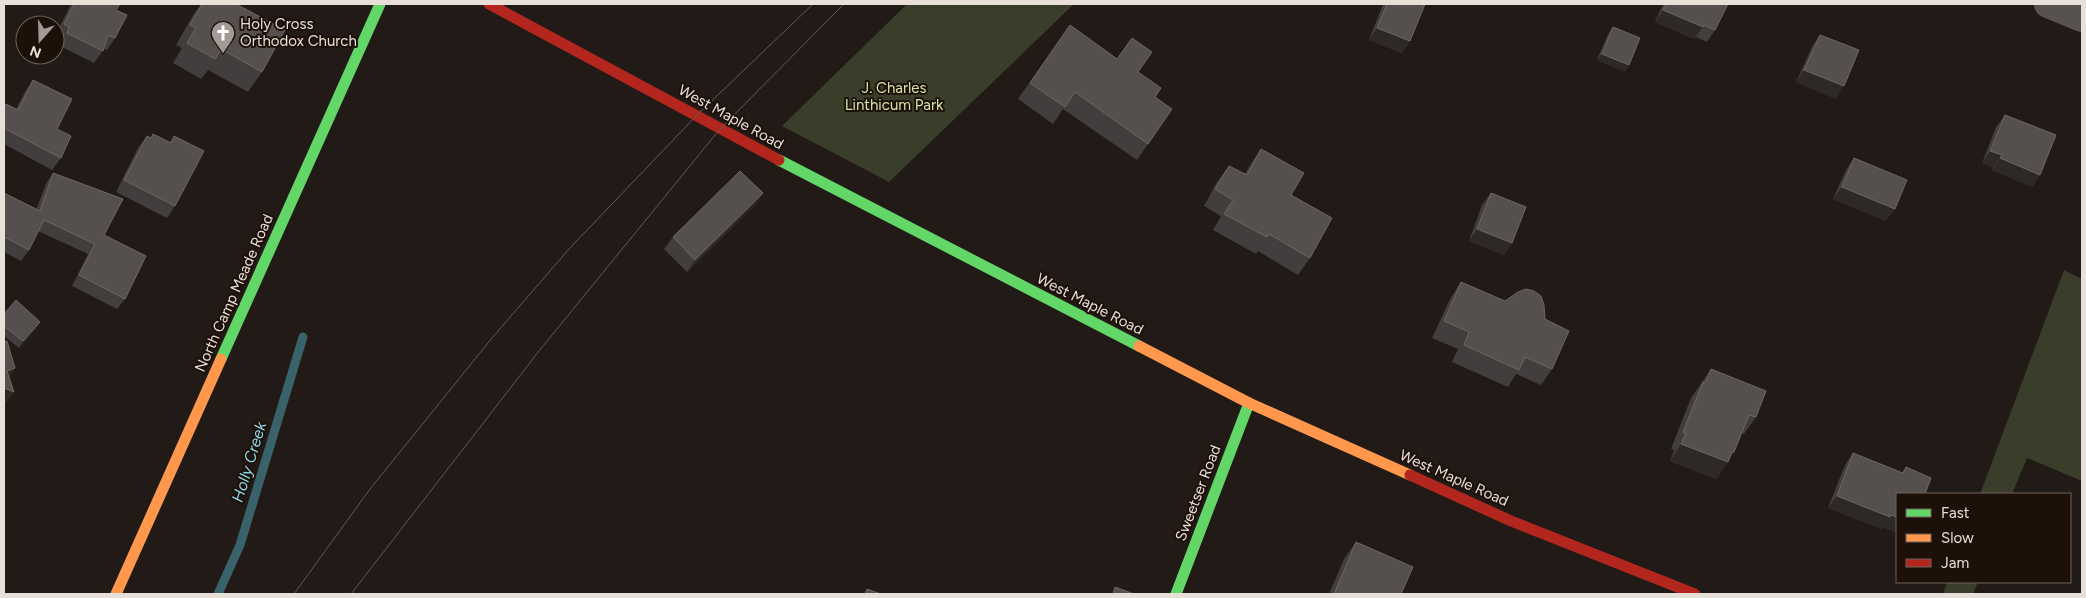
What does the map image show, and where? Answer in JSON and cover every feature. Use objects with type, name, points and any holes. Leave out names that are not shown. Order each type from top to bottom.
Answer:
[{"type":"street","name":"North Camp Meade Road","points":[[116,594],[380,4]]},
{"type":"street","name":"West Maple Road","points":[[489,4],[814,179],[1249,403],[1512,521],[1695,594]]},
{"type":"street","points":[[2048,4],[2082,18]]},
{"type":"street","name":"Sweetser Road","points":[[1176,594],[1249,403]]},
{"type":"green space","name":"J. Charles Linthicum Park","points":[[907,4],[1074,4],[889,182],[782,126]]},
{"type":"green space","points":[[2064,270],[2082,279],[2082,481],[2027,458],[2012,493],[1980,493]]},
{"type":"green space","points":[[1947,583],[1978,583],[1973,594],[1943,594]]},
{"type":"building","points":[[74,4],[120,4],[116,10],[127,15],[115,38],[108,35],[103,51],[67,33],[69,27],[65,25]]},
{"type":"building","points":[[202,4],[236,4],[285,30],[262,72],[221,49],[215,59],[187,43],[196,28],[190,25]]},
{"type":"building","points":[[1387,4],[1425,4],[1410,41],[1377,28]]},
{"type":"building","points":[[1666,4],[1728,4],[1715,30],[1704,25],[1703,27],[1663,10]]},
{"type":"building","points":[[1070,25],[1117,59],[1132,38],[1152,52],[1138,72],[1161,88],[1155,97],[1172,109],[1148,144],[1075,92],[1065,107],[1030,83]]},
{"type":"building","points":[[1613,27],[1640,38],[1629,65],[1602,54]]},
{"type":"building","points":[[1820,35],[1859,50],[1844,86],[1804,70]]},
{"type":"building","points":[[33,80],[72,99],[57,129],[71,136],[61,158],[4,128],[4,108],[6,104],[18,110]]},
{"type":"building","points":[[2005,115],[2056,135],[2040,175],[2000,158],[2002,155],[1990,151]]},
{"type":"building","points":[[153,134],[171,143],[174,136],[204,151],[175,206],[124,180],[147,136],[151,138]]},
{"type":"building","points":[[1261,149],[1304,173],[1291,195],[1332,218],[1310,258],[1269,234],[1267,237],[1224,214],[1233,200],[1215,189],[1229,166],[1247,175]]},
{"type":"building","points":[[1854,158],[1907,180],[1895,209],[1842,187]]},
{"type":"building","points":[[740,171],[763,193],[695,260],[673,237]]},
{"type":"building","points":[[53,173],[123,199],[104,235],[146,256],[125,299],[79,275],[95,244],[44,220],[29,250],[4,237],[4,193],[40,211]]},
{"type":"building","points":[[1491,193],[1526,207],[1512,243],[1477,229]]},
{"type":"building","points":[[1461,282],[1505,301],[1526,289],[1534,291],[1541,296],[1545,319],[1569,331],[1552,369],[1525,357],[1519,370],[1464,345],[1469,332],[1444,321]]},
{"type":"building","points":[[16,300],[40,322],[23,341],[4,326],[4,314]]},
{"type":"building","points":[[7,341],[15,368],[7,371],[14,392],[4,388],[4,342]]},
{"type":"building","points":[[1711,369],[1766,391],[1756,417],[1749,415],[1728,462],[1681,444],[1686,434],[1683,432],[1703,382],[1705,383]]},
{"type":"building","points":[[1853,453],[1903,473],[1906,467],[1931,478],[1925,493],[1896,493],[1896,517],[1891,515],[1890,517],[1837,496]]},
{"type":"building","points":[[1356,542],[1413,567],[1401,594],[1334,594]]},
{"type":"building","points":[[1115,587],[1134,594],[1113,594]]},
{"type":"building","points":[[867,589],[881,594],[865,594]]},
{"type":"waterway","name":"Holly Creek","points":[[218,594],[240,545],[303,337]]},
{"type":"tram line","points":[[294,594],[370,489],[492,338],[569,249],[697,115],[813,4]]},
{"type":"tram line","points":[[351,594],[539,351],[720,129],[844,4]]},
{"type":"traffic: fast","points":[[221,359],[380,4]]},
{"type":"traffic: fast","points":[[779,160],[1139,346]]},
{"type":"traffic: fast","points":[[1176,594],[1249,403]]},
{"type":"traffic: slow","points":[[1139,346],[1249,403],[1410,475]]},
{"type":"traffic: slow","points":[[116,594],[221,359]]},
{"type":"traffic: jam","points":[[489,4],[779,160]]},
{"type":"traffic: jam","points":[[1410,475],[1511,521],[1695,594]]},
{"type":"place","name":"Holy Cross Orthodox Church","points":[[223,54]]}]
